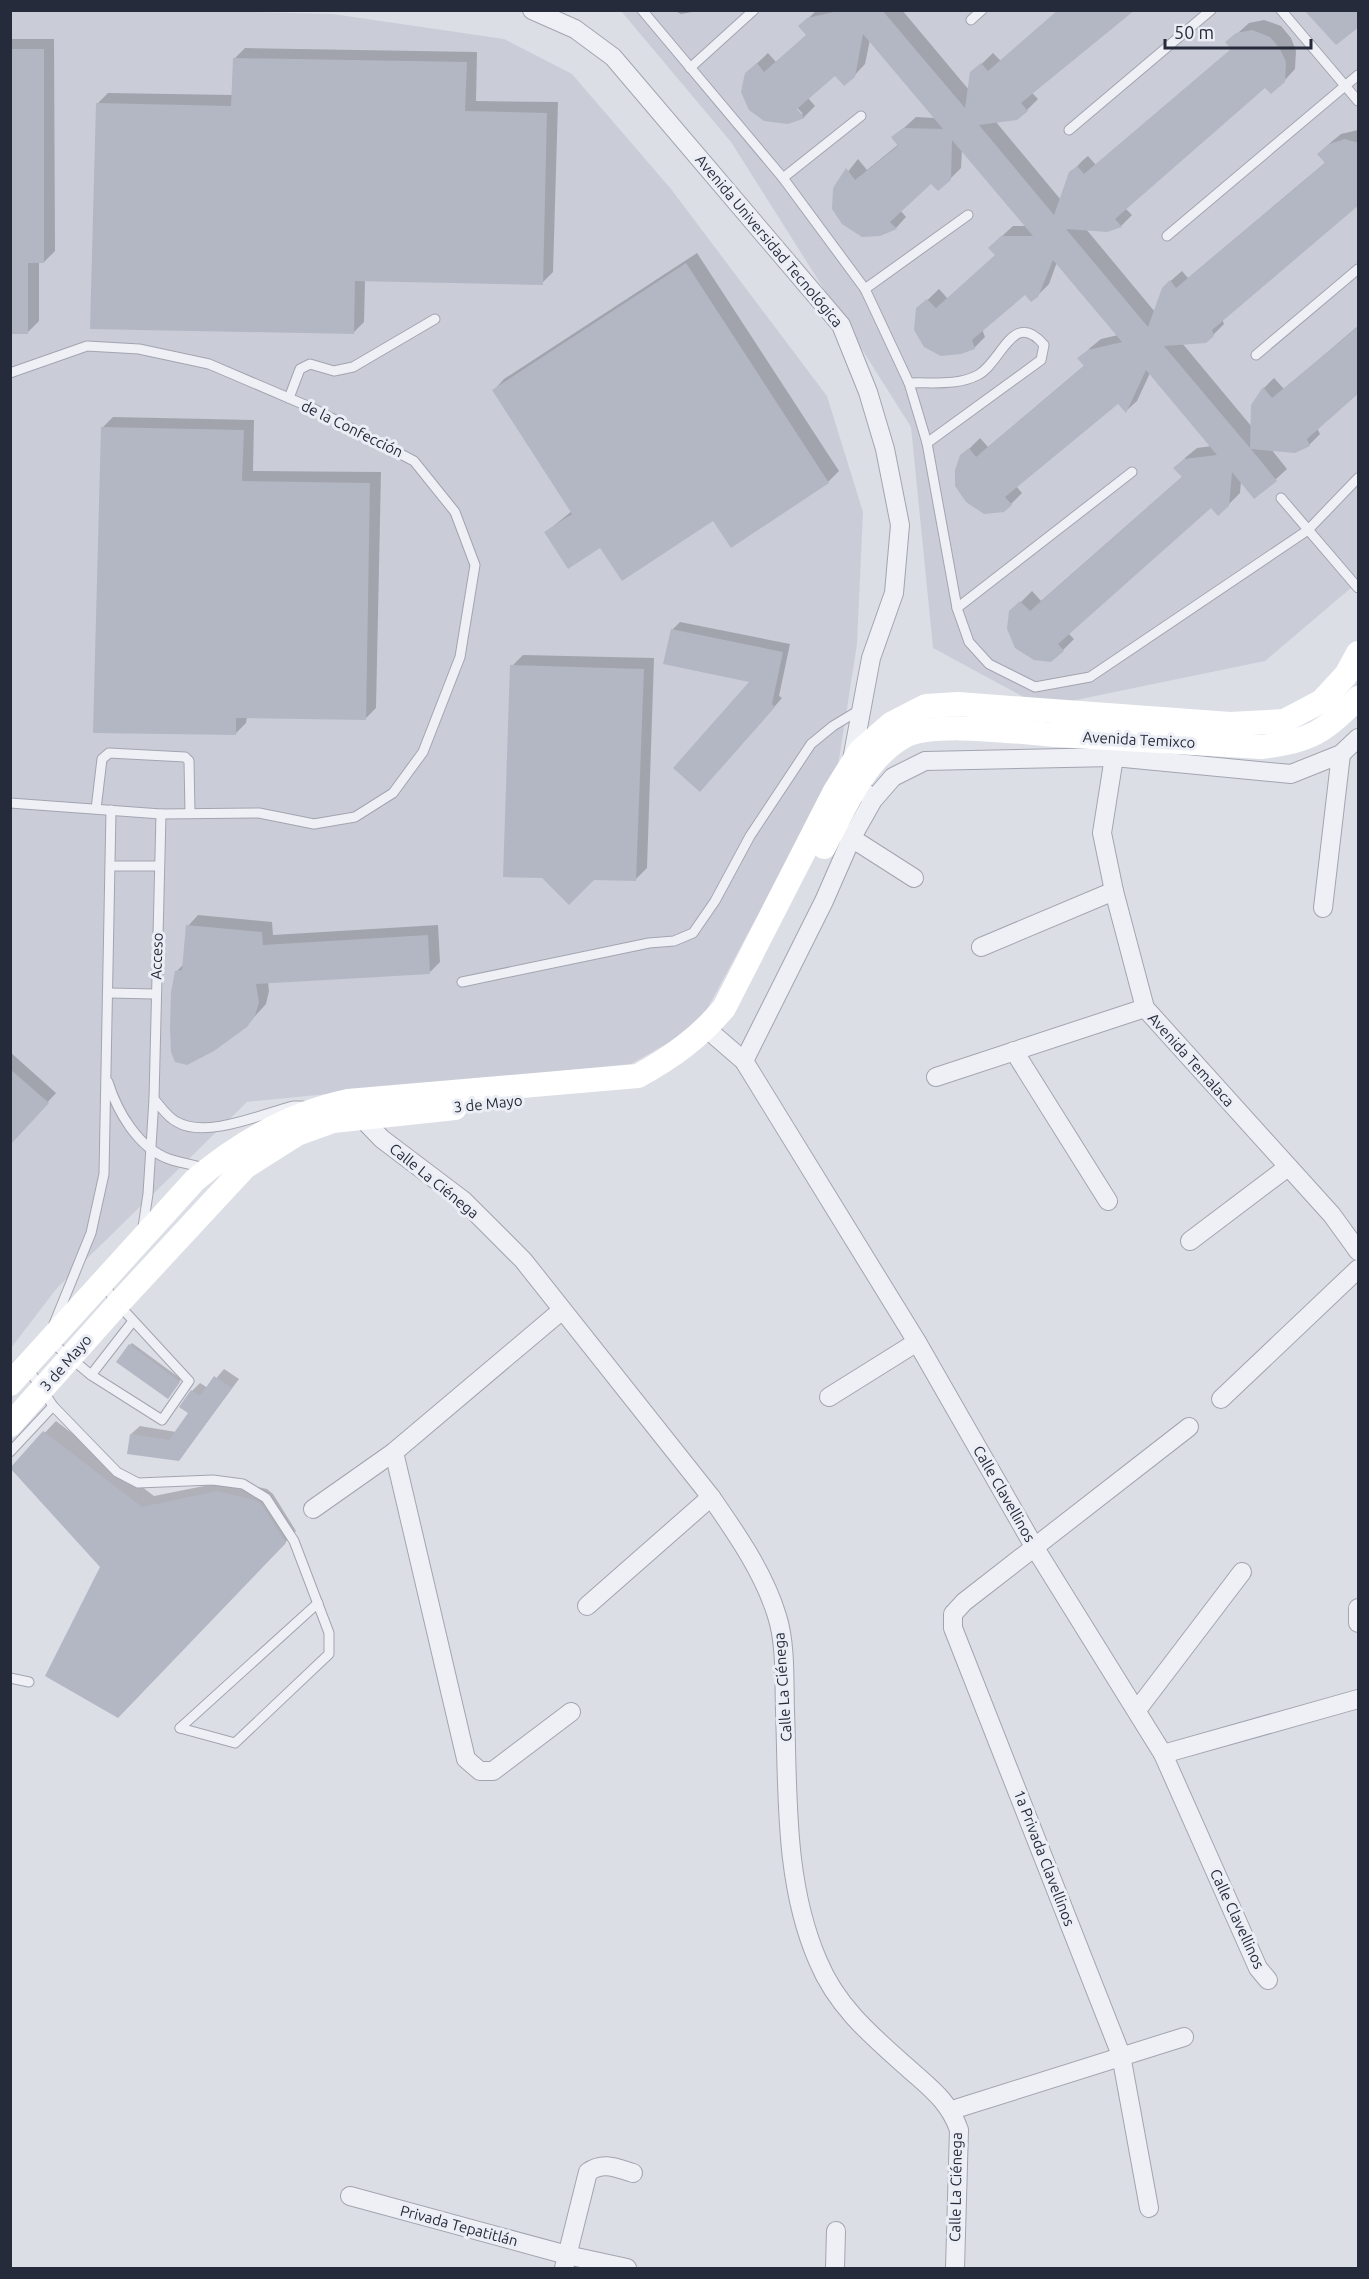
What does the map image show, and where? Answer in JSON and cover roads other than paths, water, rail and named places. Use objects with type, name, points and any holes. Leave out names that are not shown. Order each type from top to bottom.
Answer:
[{"type":"main road","points":[[713,1034],[724,1008],[835,791],[860,784],[860,751],[891,724],[926,706],[958,704],[1230,724],[1284,721],[1322,701],[1346,675],[1359,653]]},
{"type":"main road","name":"Avenida Temixco","points":[[904,736],[929,729],[981,730],[1262,747],[1295,743],[1327,728],[1359,698]]},
{"type":"main road","name":"3 de Mayo","points":[[10,1425],[47,1399],[70,1358],[125,1312],[140,1281],[242,1171],[297,1134],[333,1121],[345,1108],[614,1094],[656,1082],[694,1060],[750,991],[844,832],[860,784],[882,753],[904,736]]},
{"type":"main road","points":[[10,1384],[208,1168],[223,1156],[282,1124],[345,1108]]},
{"type":"street","name":"Avenida Universidad Tecnológica","points":[[537,11],[575,29],[613,57],[841,325],[868,392],[885,449],[900,525],[894,593],[871,657],[861,709],[860,784]]},
{"type":"street","points":[[860,784],[893,777],[925,761],[1114,757],[1291,774],[1341,754],[1359,738]]},
{"type":"street","points":[[1323,908],[1341,754]]},
{"type":"street","name":"Avenida Temalaca","points":[[1114,757],[1102,833],[1113,891],[1145,1008],[1332,1215],[1359,1251]]},
{"type":"street","points":[[744,1061],[824,902],[844,832],[914,878]]},
{"type":"street","points":[[981,947],[1113,891]]},
{"type":"street","points":[[936,1077],[1145,1008]]},
{"type":"street","name":"Calle Clavellinos","points":[[713,1034],[744,1061],[916,1342],[1035,1548],[1163,1754],[1258,1968],[1268,1980]]},
{"type":"street","points":[[1014,1052],[1108,1201]]},
{"type":"street","name":"Calle La Ciénega","points":[[345,1108],[464,1201],[524,1260],[561,1311],[711,1497],[738,1537],[778,1617],[784,1674],[792,1866],[803,1918],[818,1961],[836,1997],[860,2024],[952,2110],[959,2130],[955,2268]]},
{"type":"street","points":[[1190,1241],[1288,1167]]},
{"type":"street","points":[[1221,1399],[1359,1269]]},
{"type":"street","points":[[313,1509],[394,1452],[561,1311]]},
{"type":"street","points":[[829,1397],[916,1342]]},
{"type":"street","name":"1a Privada Clavellinos","points":[[1149,2208],[1121,2055],[953,1628],[953,1614],[964,1602],[1189,1427]]},
{"type":"street","points":[[394,1452],[466,1759],[480,1771],[493,1771],[571,1712]]},
{"type":"street","points":[[587,1606],[711,1497]]},
{"type":"street","points":[[1137,1710],[1242,1572]]},
{"type":"street","points":[[1359,1608],[1359,1623]]},
{"type":"street","points":[[1163,1754],[1359,1699]]},
{"type":"street","points":[[952,2110],[1184,2037]]},
{"type":"street","points":[[566,2262],[588,2172],[605,2164],[633,2173]]},
{"type":"street","name":"Privada Tepatitlán","points":[[350,2196],[566,2262],[627,2268]]},
{"type":"street","points":[[836,2231],[836,2268]]},
{"type":"lane","points":[[642,10],[783,178],[865,289],[909,382],[927,443],[957,608],[969,642],[989,664],[1035,687],[1090,677],[1308,530],[1359,478]]},
{"type":"lane","points":[[690,68],[754,10]]},
{"type":"lane","points":[[971,20],[982,10]]},
{"type":"lane","points":[[1069,130],[1211,10]]},
{"type":"lane","points":[[1281,10],[1359,101]]},
{"type":"lane","points":[[1167,236],[1359,75]]},
{"type":"lane","points":[[783,178],[861,116]]},
{"type":"lane","points":[[865,289],[969,215]]},
{"type":"lane","points":[[1256,355],[1359,269]]},
{"type":"lane","points":[[289,398],[300,369],[310,364],[334,371],[353,367],[435,319]]},
{"type":"lane","points":[[909,382],[957,382],[981,374],[1010,339],[1024,331],[1034,333],[1044,345],[1041,360],[927,443]]},
{"type":"lane","name":"de la Confección","points":[[10,373],[87,346],[139,349],[209,364],[367,434],[414,461],[455,512],[475,565],[460,657],[423,752],[393,793],[355,817],[314,824],[259,813],[161,814],[10,803]]},
{"type":"lane","points":[[957,608],[1132,472]]},
{"type":"lane","points":[[1281,498],[1359,588]]},
{"type":"lane","points":[[462,982],[649,943],[674,941],[693,933],[715,900],[750,836],[811,744],[833,726],[861,709]]},
{"type":"lane","points":[[96,809],[102,759],[109,753],[186,757],[189,761],[190,813]]},
{"type":"lane","points":[[102,1282],[125,1312],[189,1380],[162,1420],[91,1375],[49,1339],[91,1233],[104,1174],[111,810]]},
{"type":"lane","name":"Acceso","points":[[140,1281],[154,1099],[161,814]]},
{"type":"lane","points":[[111,866],[159,866]]},
{"type":"lane","points":[[109,993],[155,994]]},
{"type":"lane","points":[[106,1074],[115,1104],[130,1126],[149,1145],[167,1158],[208,1168],[242,1171]]},
{"type":"lane","points":[[154,1099],[175,1122],[192,1129],[212,1128],[293,1106],[345,1108]]},
{"type":"lane","points":[[91,1375],[125,1312]]},
{"type":"lane","points":[[26,1365],[47,1399],[117,1472],[138,1483],[213,1480],[243,1484],[266,1498],[294,1541],[318,1603],[329,1633],[329,1654],[235,1743],[180,1728],[318,1603]]},
{"type":"lane","points":[[10,1452],[47,1399]]},
{"type":"lane","points":[[10,1678],[29,1682]]}]
